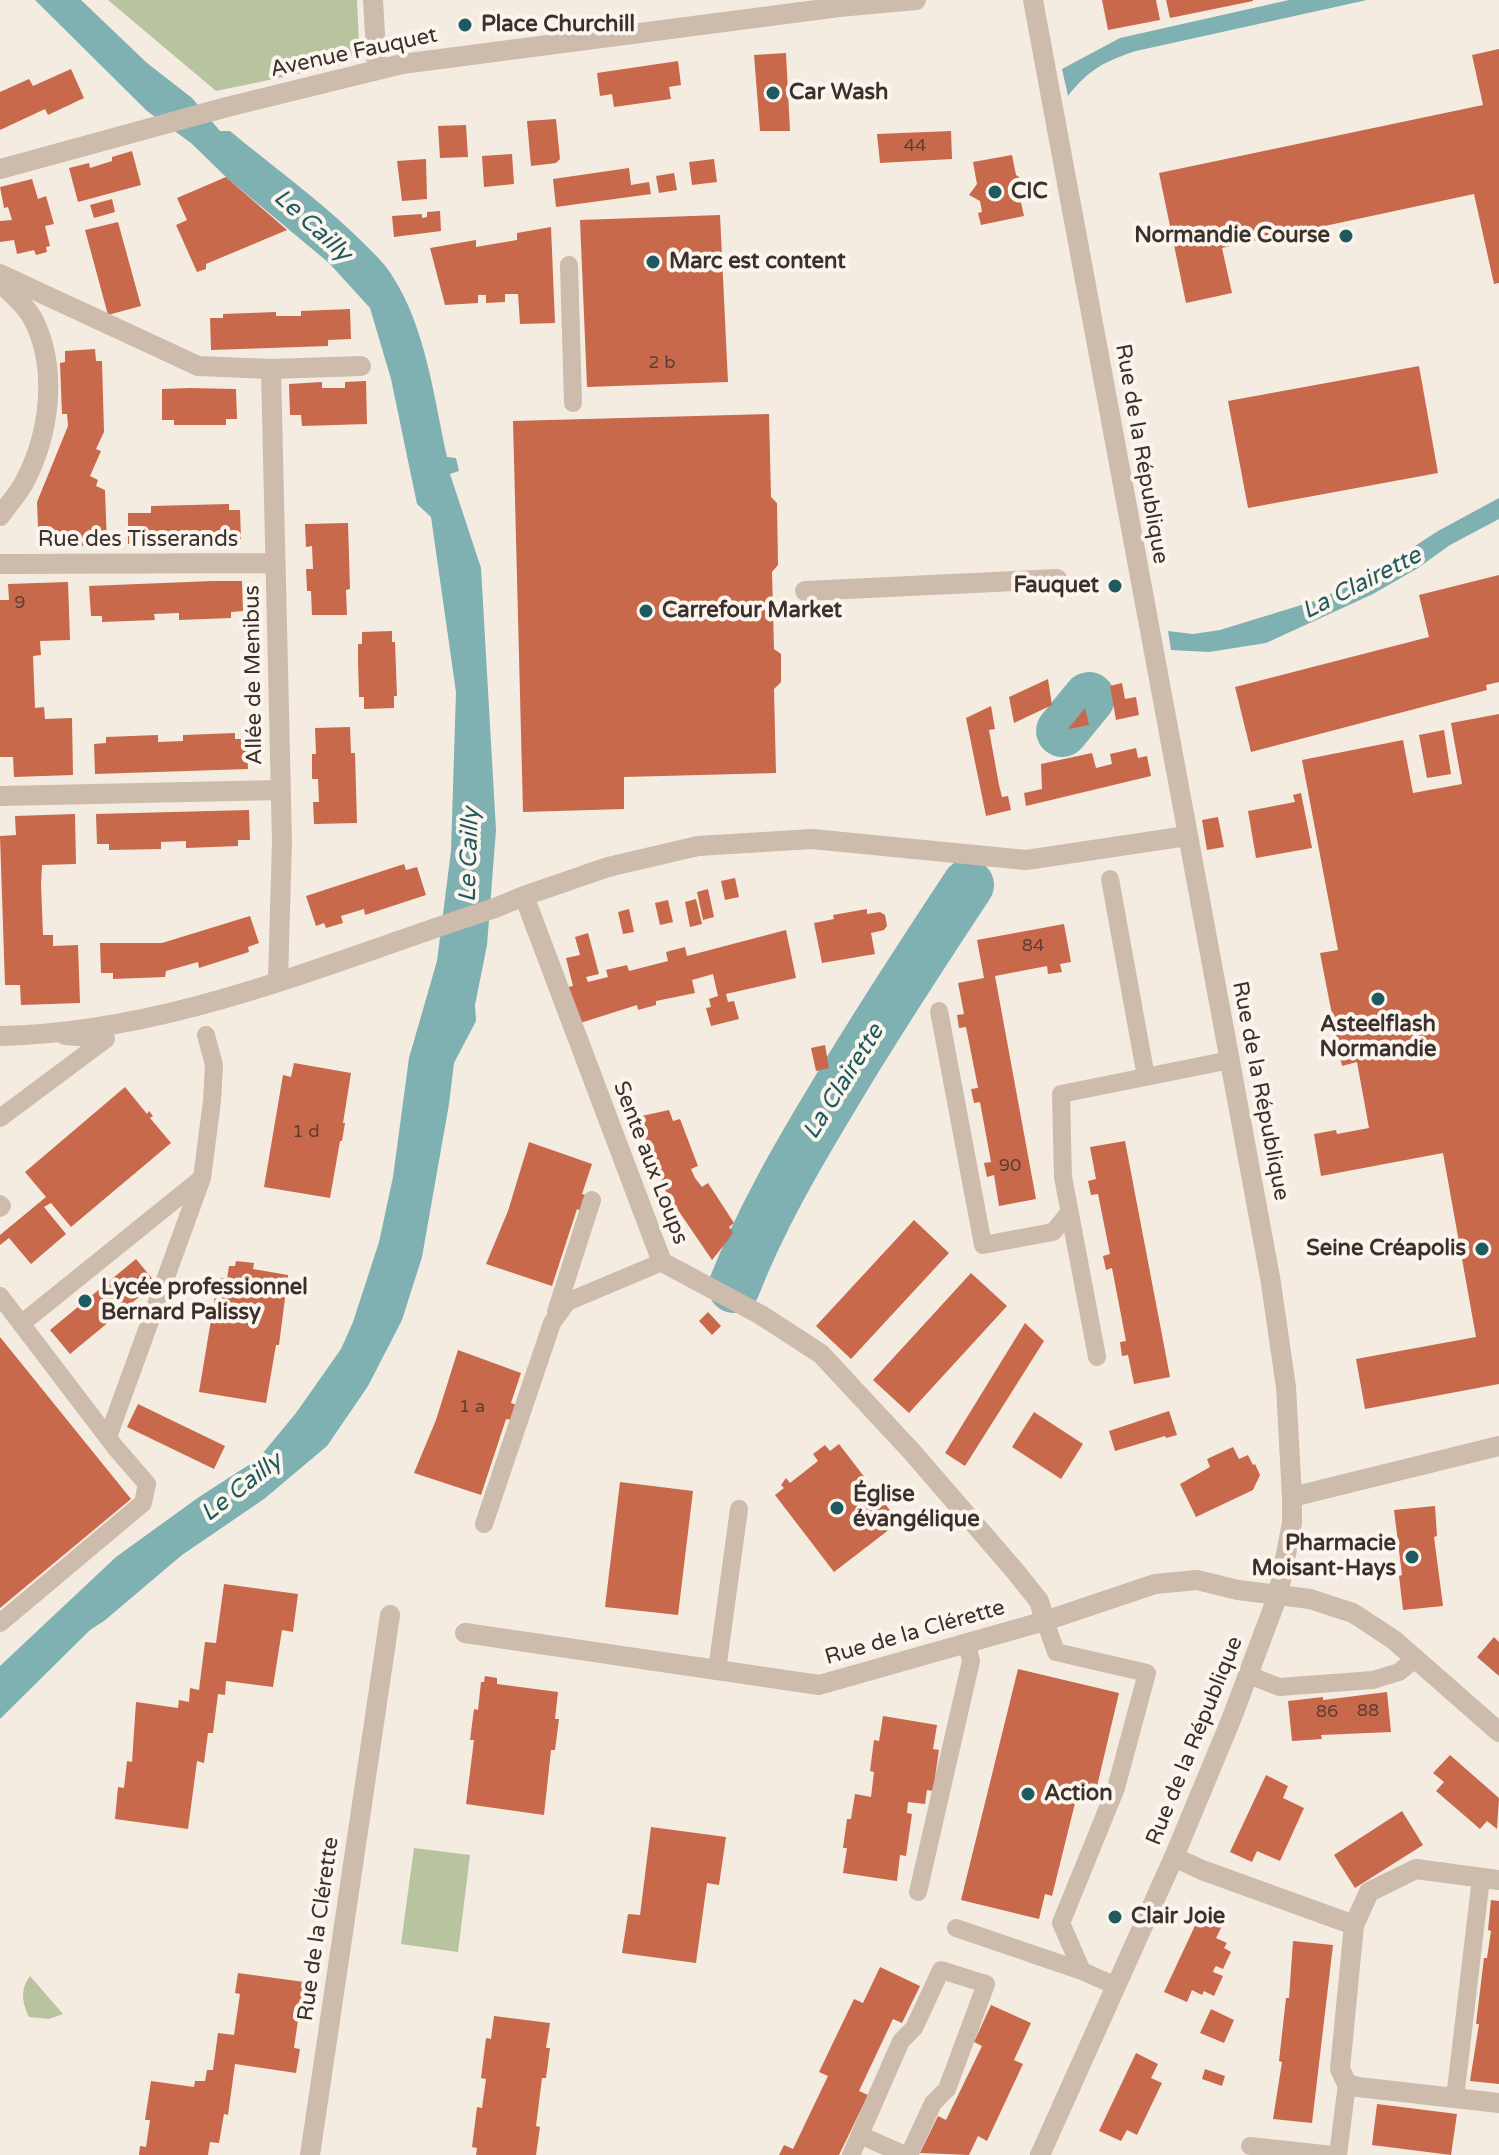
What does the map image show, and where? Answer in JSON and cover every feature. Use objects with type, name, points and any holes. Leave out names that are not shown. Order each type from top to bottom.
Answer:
[{"type":"street","points":[[373,0],[377,69]]},
{"type":"street","name":"Avenue Fauquet","points":[[0,169],[377,69],[549,44],[916,0]]},
{"type":"street","name":"Rue de la République","points":[[1033,0],[1281,1348],[1292,1497],[1292,1523],[1278,1595],[1249,1675],[1174,1857],[1040,2155]]},
{"type":"street","points":[[0,274],[198,366],[271,369],[361,366]]},
{"type":"street","points":[[0,282],[31,316],[48,379],[46,412],[39,446],[24,483],[0,516]]},
{"type":"street","name":"Allée de Menibus","points":[[271,369],[282,841],[278,980]]},
{"type":"street","name":"Rue des Tisserands","points":[[0,564],[276,563]]},
{"type":"street","points":[[805,591],[1057,579]]},
{"type":"street","points":[[0,796],[281,790]]},
{"type":"street","points":[[0,1036],[47,1035],[142,1019],[278,980],[608,867],[710,844],[812,839],[1026,860],[1187,836]]},
{"type":"street","name":"Sente aux Loups","points":[[524,896],[662,1262],[761,1315],[821,1354],[913,1453],[1015,1571],[1039,1601],[1045,1621]]},
{"type":"street","points":[[1292,1497],[1499,1446]]},
{"type":"street","name":"Rue de la Clérette","points":[[465,1633],[819,1685],[1045,1621],[1155,1584],[1197,1580],[1238,1590],[1310,1599],[1353,1613],[1380,1630],[1499,1732]]},
{"type":"street","name":"Rue de la Clérette","points":[[310,2155],[390,1615]]},
{"type":"street","points":[[1174,1857],[1354,1925]]},
{"type":"street","points":[[1490,1879],[1416,1869],[1369,1892],[1354,1925],[1340,2069],[1347,2084],[1358,2087],[1499,2103]]},
{"type":"lane","points":[[569,265],[573,403]]},
{"type":"lane","points":[[31,316],[46,294]]},
{"type":"lane","points":[[1110,879],[1146,1077]]},
{"type":"lane","points":[[939,1011],[983,1245],[1053,1232],[1070,1212]]},
{"type":"lane","points":[[0,1118],[106,1039],[47,1035]]},
{"type":"lane","points":[[108,1437],[202,1178],[214,1065],[206,1035]]},
{"type":"lane","points":[[1097,1357],[1063,1177],[1061,1094],[1230,1060]]},
{"type":"lane","points":[[21,1324],[202,1178]]},
{"type":"lane","points":[[484,1524],[592,1200]]},
{"type":"lane","points":[[552,1323],[567,1302],[662,1262]]},
{"type":"lane","points":[[0,1296],[147,1484],[143,1503],[0,1623]]},
{"type":"lane","points":[[717,1670],[739,1509]]},
{"type":"lane","points":[[1045,1621],[1056,1652],[1147,1673],[1116,1788],[1061,1923],[1082,1971]]},
{"type":"lane","points":[[918,1892],[971,1661],[967,1644]]},
{"type":"lane","points":[[1249,1675],[1279,1687],[1373,1680],[1399,1672],[1415,1659]]},
{"type":"lane","points":[[1455,2098],[1490,1879]]},
{"type":"lane","points":[[956,1928],[1082,1971],[1116,1986]]},
{"type":"lane","points":[[851,2155],[901,2041],[914,2028],[941,1970],[986,1984],[947,2089],[933,2103],[907,2155],[860,2135]]},
{"type":"lane","points":[[1250,2146],[1336,2155],[1347,2084]]},
{"type":"green space","points":[[108,0],[357,0],[359,44],[346,64],[216,91]]},
{"type":"green space","points":[[414,1848],[470,1855],[458,1952],[401,1944]]},
{"type":"green space","points":[[30,1976],[63,2014],[49,2019],[29,2017],[23,1996]]},
{"type":"water","name":"Le Cailly","points":[[35,0],[81,0],[147,63],[192,98],[220,131],[230,131],[352,232],[393,277],[414,319],[428,364],[447,457],[456,458],[459,471],[450,474],[481,568],[496,830],[487,945],[475,1005],[476,1021],[454,1063],[422,1257],[402,1320],[368,1386],[327,1446],[264,1499],[182,1555],[90,1630],[0,1719],[0,1666],[116,1557],[258,1459],[296,1413],[341,1349],[353,1322],[379,1242],[393,1177],[409,1058],[437,961],[451,851],[456,692],[431,517],[417,504],[391,379],[370,308],[329,263],[226,177],[191,143],[147,111]]},
{"type":"water","points":[[1289,0],[1367,0],[1136,51],[1098,68],[1068,96],[1062,69],[1120,38]]},
{"type":"water","points":[[1499,498],[1499,519],[1450,545],[1373,594],[1266,643],[1209,652],[1171,650],[1168,631],[1193,634],[1220,630],[1321,599]]},
{"type":"building","points":[[1102,0],[1156,0],[1160,20],[1108,30]]},
{"type":"building","points":[[1166,0],[1253,0],[1253,1],[1170,18]]},
{"type":"building","points":[[1499,49],[1499,283],[1494,284],[1474,194],[1222,248],[1232,293],[1186,303],[1159,173],[1483,105],[1472,55]]},
{"type":"building","name":"Car Wash","points":[[786,53],[790,131],[760,131],[754,55]]},
{"type":"building","points":[[678,61],[681,85],[669,87],[671,99],[614,107],[612,94],[600,96],[597,73]]},
{"type":"building","points":[[71,69],[84,98],[48,115],[45,109],[0,130],[0,92],[29,79],[33,86]]},
{"type":"building","points":[[556,119],[560,159],[556,163],[531,166],[527,121]]},
{"type":"building","points":[[466,125],[468,157],[440,158],[438,126]]},
{"type":"building","points":[[951,131],[952,159],[880,163],[877,134]]},
{"type":"building","points":[[132,151],[141,185],[78,202],[69,168],[89,163],[90,168]]},
{"type":"building","points":[[512,154],[514,184],[484,187],[482,156]]},
{"type":"building","name":"CIC","points":[[1012,155],[1016,175],[1024,180],[1018,189],[1024,216],[981,225],[978,213],[982,212],[980,201],[969,195],[977,184],[973,162]]},
{"type":"building","points":[[426,159],[427,199],[402,201],[397,161]]},
{"type":"building","points":[[714,159],[717,182],[692,185],[689,162]]},
{"type":"building","points":[[629,168],[631,185],[649,182],[651,194],[556,207],[553,179]]},
{"type":"building","points":[[674,173],[677,190],[659,193],[656,176]]},
{"type":"building","points":[[226,177],[287,230],[206,264],[206,269],[197,272],[176,225],[187,220],[177,198]]},
{"type":"building","points":[[32,179],[38,199],[46,196],[54,224],[45,226],[50,246],[46,247],[47,252],[36,255],[34,250],[17,254],[14,240],[0,242],[0,221],[12,220],[8,207],[4,208],[0,187]]},
{"type":"building","points":[[112,199],[115,212],[94,218],[90,205]]},
{"type":"building","points":[[440,211],[441,231],[394,237],[392,216],[422,214],[422,218],[427,217],[427,212]]},
{"type":"building","points":[[720,215],[728,382],[587,387],[580,220]]},
{"type":"building","points":[[118,222],[141,306],[108,315],[85,230]]},
{"type":"building","points":[[551,227],[555,323],[520,324],[518,294],[505,294],[505,302],[486,303],[486,295],[478,295],[478,303],[445,305],[430,248],[476,240],[476,247],[517,240],[517,233]]},
{"type":"building","points":[[350,309],[351,339],[328,340],[328,346],[211,350],[210,318],[223,318],[223,314],[276,312],[276,316],[301,316],[301,311]]},
{"type":"building","points":[[95,349],[96,361],[102,361],[104,432],[96,449],[101,451],[90,476],[98,480],[96,486],[105,490],[107,545],[48,547],[47,527],[38,527],[37,502],[68,426],[67,414],[62,414],[60,363],[65,362],[65,351]]},
{"type":"building","points":[[1419,366],[1438,473],[1248,508],[1228,401]]},
{"type":"building","points":[[366,381],[367,424],[302,426],[301,415],[290,415],[289,384],[322,382],[322,388],[345,388],[345,382]]},
{"type":"building","points":[[162,389],[236,389],[237,419],[226,419],[226,425],[174,425],[174,420],[162,420]]},
{"type":"building","name":"Carrefour Market","points":[[769,414],[771,497],[777,503],[778,565],[772,572],[774,649],[781,654],[781,682],[774,689],[776,773],[624,777],[624,809],[523,812],[513,421]]},
{"type":"building","points":[[229,504],[229,510],[240,510],[241,540],[128,544],[128,513],[151,513],[151,506]]},
{"type":"building","points":[[348,523],[350,589],[346,590],[347,615],[312,615],[306,569],[313,569],[312,546],[306,547],[305,524]]},
{"type":"building","points":[[1499,575],[1499,682],[1486,685],[1487,690],[1251,752],[1235,687],[1429,637],[1419,595]]},
{"type":"building","points":[[242,581],[243,611],[231,612],[231,618],[179,620],[179,613],[154,614],[155,620],[102,622],[102,616],[91,616],[89,586]]},
{"type":"building","points":[[68,582],[70,640],[40,641],[41,655],[33,656],[35,708],[44,707],[45,719],[72,718],[73,775],[14,777],[13,757],[0,757],[0,600],[9,600],[8,584]]},
{"type":"building","points":[[392,631],[397,696],[394,696],[394,708],[364,709],[364,697],[359,697],[358,662],[362,632]]},
{"type":"building","points":[[1048,679],[1052,705],[1014,723],[1009,697]]},
{"type":"building","points":[[1122,683],[1125,699],[1136,697],[1139,715],[1116,720],[1110,686]]},
{"type":"building","points":[[991,706],[995,729],[989,730],[999,785],[1002,797],[1008,796],[1011,810],[986,816],[966,718]]},
{"type":"building","points":[[1085,708],[1089,725],[1068,729]]},
{"type":"building","points":[[1499,714],[1499,1384],[1365,1409],[1356,1359],[1476,1337],[1443,1153],[1321,1176],[1314,1134],[1336,1130],[1337,1134],[1369,1128],[1357,1062],[1342,1066],[1320,953],[1338,950],[1302,760],[1403,740],[1413,793],[1462,784],[1451,723]]},
{"type":"building","points":[[350,727],[351,753],[355,753],[357,823],[314,824],[313,802],[319,802],[318,779],[312,779],[312,754],[316,754],[315,728]]},
{"type":"building","points":[[1444,730],[1451,774],[1427,778],[1419,735]]},
{"type":"building","points":[[235,733],[235,739],[247,739],[248,769],[95,774],[94,744],[106,743],[106,737],[158,735],[158,742],[183,741],[183,735]]},
{"type":"building","points":[[1136,748],[1138,758],[1147,756],[1151,776],[1026,806],[1024,793],[1042,789],[1041,764],[1092,753],[1096,768],[1112,764],[1110,754]]},
{"type":"building","points":[[1301,793],[1312,848],[1256,858],[1248,811],[1295,802],[1293,795]]},
{"type":"building","points":[[249,810],[250,840],[238,840],[238,846],[186,848],[186,841],[161,842],[161,849],[109,850],[109,844],[97,844],[96,814]]},
{"type":"building","points":[[75,814],[76,864],[42,865],[41,884],[43,935],[53,935],[53,946],[78,945],[80,1003],[21,1005],[20,985],[5,985],[0,836],[16,835],[15,816]]},
{"type":"building","points":[[1218,817],[1224,847],[1207,850],[1202,820]]},
{"type":"building","points":[[404,864],[406,870],[417,867],[426,895],[365,915],[364,909],[341,916],[343,923],[326,928],[324,923],[316,926],[306,896]]},
{"type":"building","points":[[735,878],[739,897],[725,900],[721,881]]},
{"type":"building","points":[[708,889],[714,917],[703,920],[697,892]]},
{"type":"building","points":[[696,899],[702,924],[690,927],[685,902]]},
{"type":"building","points":[[668,900],[673,922],[660,925],[655,903]]},
{"type":"building","points":[[629,909],[634,932],[623,934],[618,912]]},
{"type":"building","points":[[867,909],[867,914],[880,912],[885,915],[887,926],[884,930],[871,933],[875,954],[822,963],[814,923],[834,919],[833,915]]},
{"type":"building","points":[[250,916],[259,943],[248,947],[249,952],[199,968],[198,962],[166,971],[165,977],[113,979],[113,973],[101,973],[100,943],[162,943]]},
{"type":"building","points":[[1064,924],[1071,962],[1060,964],[1062,972],[1048,974],[1047,966],[995,976],[1036,1199],[999,1206],[994,1175],[987,1177],[984,1163],[991,1162],[980,1102],[974,1103],[971,1089],[978,1088],[966,1027],[959,1028],[957,1015],[964,1014],[958,983],[984,978],[977,940]]},
{"type":"building","points":[[786,930],[796,978],[726,994],[728,1002],[734,1001],[739,1019],[711,1026],[706,1008],[711,1007],[709,999],[718,996],[713,974],[692,980],[695,993],[656,1001],[656,1005],[638,1010],[637,1005],[577,1024],[564,988],[573,986],[566,958],[580,955],[575,937],[588,933],[599,974],[586,977],[588,982],[608,977],[606,970],[627,965],[629,971],[668,961],[666,952],[685,947],[687,956]]},
{"type":"building","points":[[825,1045],[829,1068],[816,1071],[811,1048]]},
{"type":"building","points":[[294,1063],[351,1073],[330,1198],[264,1187],[283,1075],[291,1077]]},
{"type":"building","points":[[125,1087],[147,1114],[149,1111],[153,1116],[150,1118],[171,1143],[71,1227],[51,1203],[44,1207],[66,1234],[31,1264],[9,1238],[0,1245],[0,1235],[46,1197],[25,1172]]},
{"type":"building","points":[[669,1110],[673,1121],[680,1119],[698,1166],[691,1169],[695,1178],[702,1187],[708,1183],[734,1223],[729,1227],[733,1232],[712,1260],[667,1194],[637,1117]]},
{"type":"building","points":[[1125,1141],[1170,1377],[1134,1384],[1128,1355],[1122,1356],[1120,1342],[1126,1341],[1112,1268],[1106,1270],[1103,1256],[1110,1254],[1098,1194],[1091,1195],[1088,1181],[1096,1179],[1090,1147]]},
{"type":"building","points":[[529,1142],[592,1164],[582,1194],[589,1196],[583,1212],[577,1209],[552,1286],[486,1264],[508,1211]]},
{"type":"building","points":[[914,1220],[949,1253],[851,1359],[816,1326]]},
{"type":"building","points":[[136,1259],[156,1283],[70,1354],[50,1330]]},
{"type":"building","points":[[236,1261],[254,1263],[253,1269],[288,1275],[279,1345],[276,1345],[266,1403],[199,1392],[218,1278],[227,1279],[229,1266],[235,1266]]},
{"type":"building","points":[[971,1273],[1007,1306],[909,1413],[873,1380]]},
{"type":"building","points":[[708,1312],[721,1326],[712,1335],[699,1321]]},
{"type":"building","points":[[1025,1323],[1044,1341],[965,1466],[945,1453]]},
{"type":"building","points":[[0,1337],[131,1499],[0,1608]]},
{"type":"building","points":[[458,1350],[521,1373],[511,1403],[517,1405],[512,1420],[506,1419],[481,1495],[414,1473],[436,1420]]},
{"type":"building","points":[[138,1404],[225,1446],[214,1469],[127,1427]]},
{"type":"building","points":[[1169,1411],[1177,1435],[1115,1451],[1109,1431]]},
{"type":"building","points":[[1034,1412],[1083,1444],[1061,1479],[1012,1447]]},
{"type":"building","name":"Église évangélique","points":[[839,1444],[899,1522],[834,1572],[775,1495],[784,1488],[781,1485],[786,1478],[790,1483],[818,1461],[813,1454],[825,1445],[830,1451]]},
{"type":"building","points":[[1233,1447],[1239,1459],[1248,1455],[1255,1464],[1260,1475],[1253,1490],[1196,1517],[1180,1484],[1210,1467],[1207,1459]]},
{"type":"building","points":[[620,1482],[693,1491],[678,1615],[605,1607]]},
{"type":"building","points":[[1435,1506],[1437,1536],[1434,1537],[1443,1606],[1403,1610],[1394,1510]]},
{"type":"building","points":[[224,1584],[298,1594],[293,1632],[282,1630],[273,1687],[226,1681],[225,1695],[218,1694],[213,1733],[208,1733],[204,1763],[197,1761],[188,1829],[115,1819],[118,1787],[124,1788],[127,1761],[132,1762],[136,1702],[178,1708],[179,1700],[189,1702],[190,1688],[199,1690],[205,1642],[216,1643]]},
{"type":"building","points":[[1494,1637],[1499,1642],[1499,1676],[1477,1657]]},
{"type":"building","name":"Action","points":[[1018,1669],[1119,1693],[1094,1799],[1077,1795],[1052,1896],[1045,1894],[1039,1919],[961,1900]]},
{"type":"building","points":[[485,1676],[497,1678],[497,1684],[558,1692],[555,1719],[559,1719],[555,1750],[551,1750],[544,1815],[466,1804],[474,1740],[470,1740],[474,1709],[478,1710],[481,1682],[484,1682]]},
{"type":"building","points":[[1387,1692],[1391,1732],[1321,1735],[1322,1739],[1292,1741],[1288,1701]]},
{"type":"building","points":[[883,1716],[937,1725],[933,1749],[939,1750],[933,1791],[927,1790],[925,1804],[908,1802],[907,1813],[912,1814],[906,1856],[900,1855],[897,1881],[843,1873],[847,1819],[851,1819],[855,1794],[871,1797],[874,1740],[879,1741]]},
{"type":"building","points":[[1450,1755],[1499,1798],[1497,1829],[1487,1821],[1480,1829],[1436,1791],[1444,1782],[1433,1773]]},
{"type":"building","points":[[1266,1775],[1288,1786],[1283,1798],[1304,1808],[1280,1861],[1257,1851],[1252,1862],[1230,1852]]},
{"type":"building","points":[[1402,1811],[1423,1845],[1355,1888],[1334,1855]]},
{"type":"building","points":[[651,1827],[726,1837],[719,1885],[707,1883],[696,1963],[622,1953],[628,1914],[640,1915]]},
{"type":"building","points":[[1491,1900],[1499,1901],[1499,2084],[1470,2081],[1479,2024],[1476,2024],[1484,1958],[1487,1958],[1491,1931],[1488,1930]]},
{"type":"building","points":[[1200,1915],[1222,1926],[1216,1938],[1227,1943],[1224,1948],[1231,1952],[1223,1969],[1216,1966],[1214,1969],[1213,1972],[1223,1976],[1214,1996],[1192,1990],[1187,2002],[1164,1992]]},
{"type":"building","points":[[1293,1941],[1333,1945],[1312,2123],[1273,2119],[1282,2062],[1279,2061],[1286,1998],[1289,1998]]},
{"type":"building","points":[[880,1967],[920,1986],[902,2023],[893,2019],[859,2091],[868,2095],[839,2155],[779,2155],[784,2145],[793,2149],[828,2076],[819,2072],[854,1999],[863,2003]]},
{"type":"building","points":[[238,1973],[319,1984],[315,2008],[300,2006],[294,2048],[300,2049],[296,2073],[235,2064],[228,2115],[224,2114],[219,2143],[210,2142],[208,2155],[139,2155],[140,2146],[146,2147],[150,2120],[145,2120],[151,2081],[194,2087],[195,2081],[205,2081],[207,2070],[213,2070],[218,2033],[234,2035],[240,1994],[235,1993]]},
{"type":"building","points":[[991,2005],[1031,2023],[1014,2060],[1023,2064],[987,2141],[978,2136],[969,2155],[920,2153],[938,2116],[946,2120],[982,2046],[974,2042]]},
{"type":"building","points":[[1211,2009],[1234,2020],[1224,2043],[1200,2033]]},
{"type":"building","points":[[494,2016],[550,2023],[546,2078],[542,2078],[536,2126],[540,2127],[536,2155],[476,2155],[477,2148],[472,2147],[477,2107],[482,2108],[486,2079],[481,2078],[486,2038],[491,2039]]},
{"type":"building","points":[[1136,2053],[1158,2064],[1151,2078],[1162,2083],[1137,2135],[1127,2130],[1121,2141],[1099,2131]]},
{"type":"building","points":[[1205,2069],[1225,2076],[1222,2086],[1202,2079]]},
{"type":"building","points":[[1377,2104],[1457,2114],[1451,2155],[1372,2145]]},
{"type":"waterway","name":"La Clairette","points":[[1062,731],[1089,698]]},
{"type":"waterway","name":"La Clairette","points":[[734,1287],[768,1212],[808,1139],[968,885]]},
{"type":"place","name":"Place Churchill","points":[[465,25]]},
{"type":"place","name":"Car Wash","points":[[773,93]]},
{"type":"place","name":"CIC","points":[[995,192]]},
{"type":"place","name":"Normandie Course","points":[[1346,236]]},
{"type":"place","name":"Marc est content","points":[[653,262]]},
{"type":"place","name":"Fauquet","points":[[1115,586]]},
{"type":"place","name":"Carrefour Market","points":[[646,611]]},
{"type":"place","name":"Asteelflash Normandie","points":[[1378,999]]},
{"type":"place","name":"Seine Créapolis","points":[[1482,1249]]},
{"type":"place","name":"Lycée professionnel Bernard Palissy","points":[[85,1301]]},
{"type":"place","name":"Église évangélique","points":[[837,1508]]},
{"type":"place","name":"Pharmacie Moisant-Hays","points":[[1412,1557]]},
{"type":"place","name":"Action","points":[[1028,1794]]},
{"type":"place","name":"Clair Joie","points":[[1115,1917]]}]
